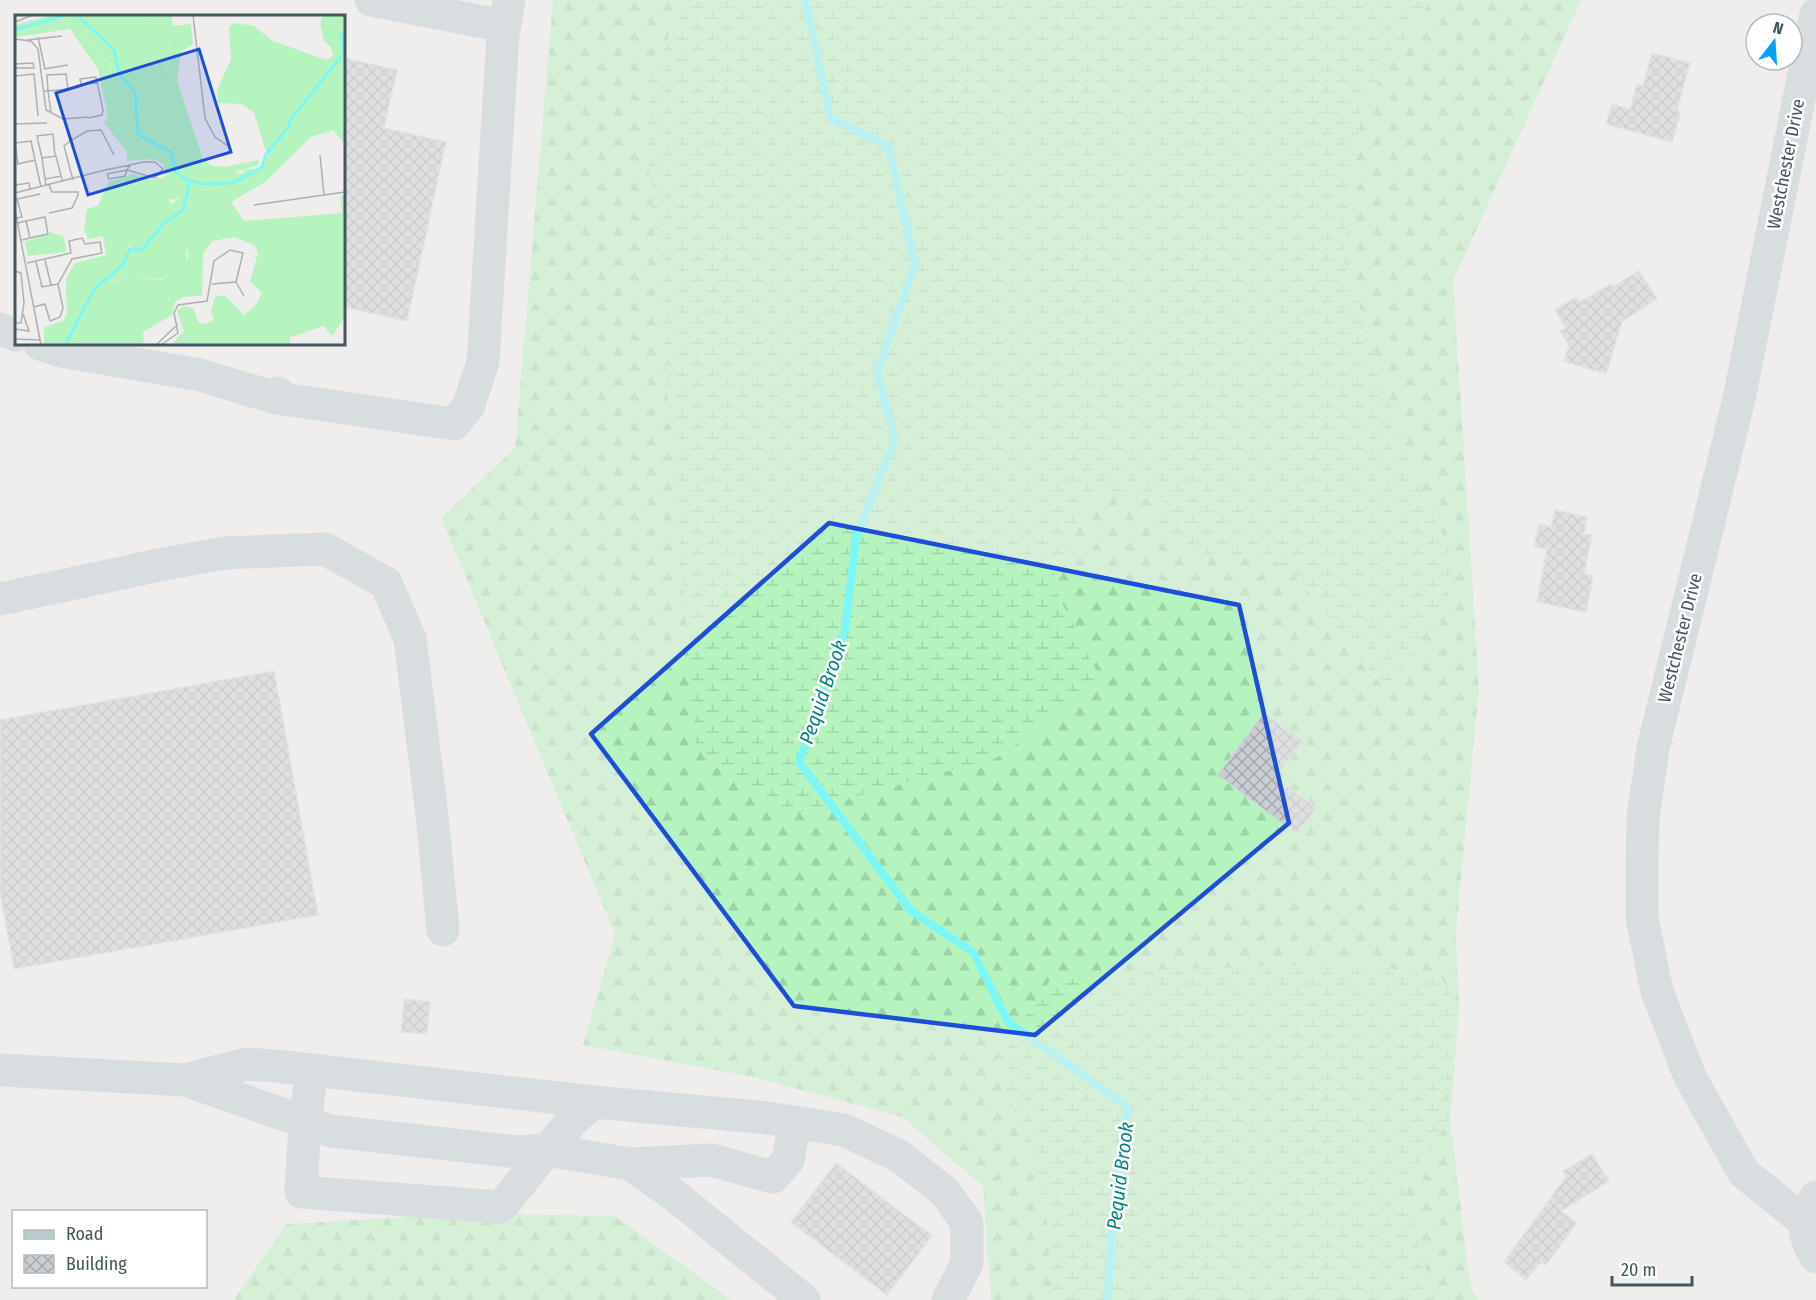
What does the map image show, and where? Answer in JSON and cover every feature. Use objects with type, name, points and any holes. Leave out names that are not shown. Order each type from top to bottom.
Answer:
[{"type":"street","points":[[43,345],[62,351],[200,375],[277,396],[454,424],[468,407],[483,362],[506,13],[371,0]]},
{"type":"street","name":"Westchester Drive","points":[[1816,14],[1739,399],[1653,748],[1643,817],[1642,871],[1642,918],[1657,991],[1690,1077],[1744,1173],[1811,1210],[1808,1244],[1816,1257]]},
{"type":"street","points":[[0,329],[15,335]]},
{"type":"street","points":[[0,599],[224,553],[325,549],[386,584],[410,639],[432,815],[443,930]]},
{"type":"street","points":[[185,1080],[246,1064],[732,1114],[844,1130],[899,1156],[945,1192],[967,1222],[967,1263],[948,1300]]},
{"type":"street","points":[[0,1070],[185,1080],[332,1131],[518,1152],[547,1150],[630,1164],[711,1160],[773,1177],[788,1160],[795,1122]]},
{"type":"street","points":[[312,1071],[305,1122],[301,1192],[501,1208],[573,1120],[594,1101]]},
{"type":"street","points":[[711,1160],[732,1114]]},
{"type":"street","points":[[630,1164],[674,1195],[804,1300]]},
{"type":"highlighted area","points":[[829,523],[1239,605],[1289,823],[1035,1035],[794,1006],[591,734]]},
{"type":"green space","points":[[553,0],[688,0],[643,88],[1102,684],[1051,581],[1086,506],[1104,490],[1164,500],[1216,557],[1266,557],[1289,568],[1388,693],[1454,562],[1418,484],[1343,257],[1362,107],[1431,0],[1581,0],[1453,281],[1479,687],[1456,932],[1459,1007],[1450,1119],[1470,1285],[1479,1300],[991,1300],[983,1186],[902,1117],[754,1077],[583,1045],[615,934],[441,518],[515,448]]},
{"type":"green space","points":[[688,0],[1431,0],[1362,107],[1343,257],[1418,484],[1454,562],[1440,609],[1388,693],[1289,568],[1266,557],[1216,557],[1194,550],[1152,523],[1164,500],[1105,490],[1086,506],[1051,581],[1103,684],[996,758],[781,817],[696,748],[643,88]]},
{"type":"green space","points":[[1358,963],[1441,978],[1459,1007],[1450,1119],[1402,1186],[1435,1300],[1053,1300],[1046,1207],[997,1061],[1048,982],[1153,970]]},
{"type":"green space","points":[[477,1213],[615,1216],[731,1300],[234,1300],[286,1224]]},
{"type":"building","points":[[1652,53],[1690,63],[1677,110],[1681,111],[1672,142],[1606,124],[1612,104],[1630,109],[1637,84],[1643,86]]},
{"type":"building","points":[[345,58],[397,70],[384,128],[446,142],[407,321],[345,307]]},
{"type":"building","points":[[1639,271],[1657,299],[1622,321],[1606,374],[1564,361],[1569,345],[1560,331],[1566,328],[1555,310],[1576,297],[1580,302],[1611,284],[1613,287]]},
{"type":"building","points":[[1555,510],[1587,517],[1584,534],[1592,535],[1584,574],[1593,576],[1586,612],[1537,602],[1547,549],[1534,546],[1539,524],[1551,527]]},
{"type":"building","points":[[274,671],[318,915],[14,969],[0,891],[0,720]]},
{"type":"building","points":[[1264,713],[1302,741],[1275,778],[1316,808],[1297,834],[1218,775]]},
{"type":"building","points":[[404,999],[430,1002],[427,1034],[401,1032]]},
{"type":"building","points":[[1592,1154],[1609,1181],[1561,1211],[1577,1223],[1546,1265],[1541,1262],[1526,1280],[1504,1262],[1566,1177],[1563,1171]]},
{"type":"building","points":[[836,1163],[932,1236],[887,1295],[791,1222]]},
{"type":"waterway","name":"Pequid Brook","points":[[805,0],[831,119],[888,146],[915,263],[877,373],[895,439],[856,537],[845,630],[799,762],[911,911],[973,952],[1008,1022],[1128,1107],[1117,1172],[1107,1300]]}]
